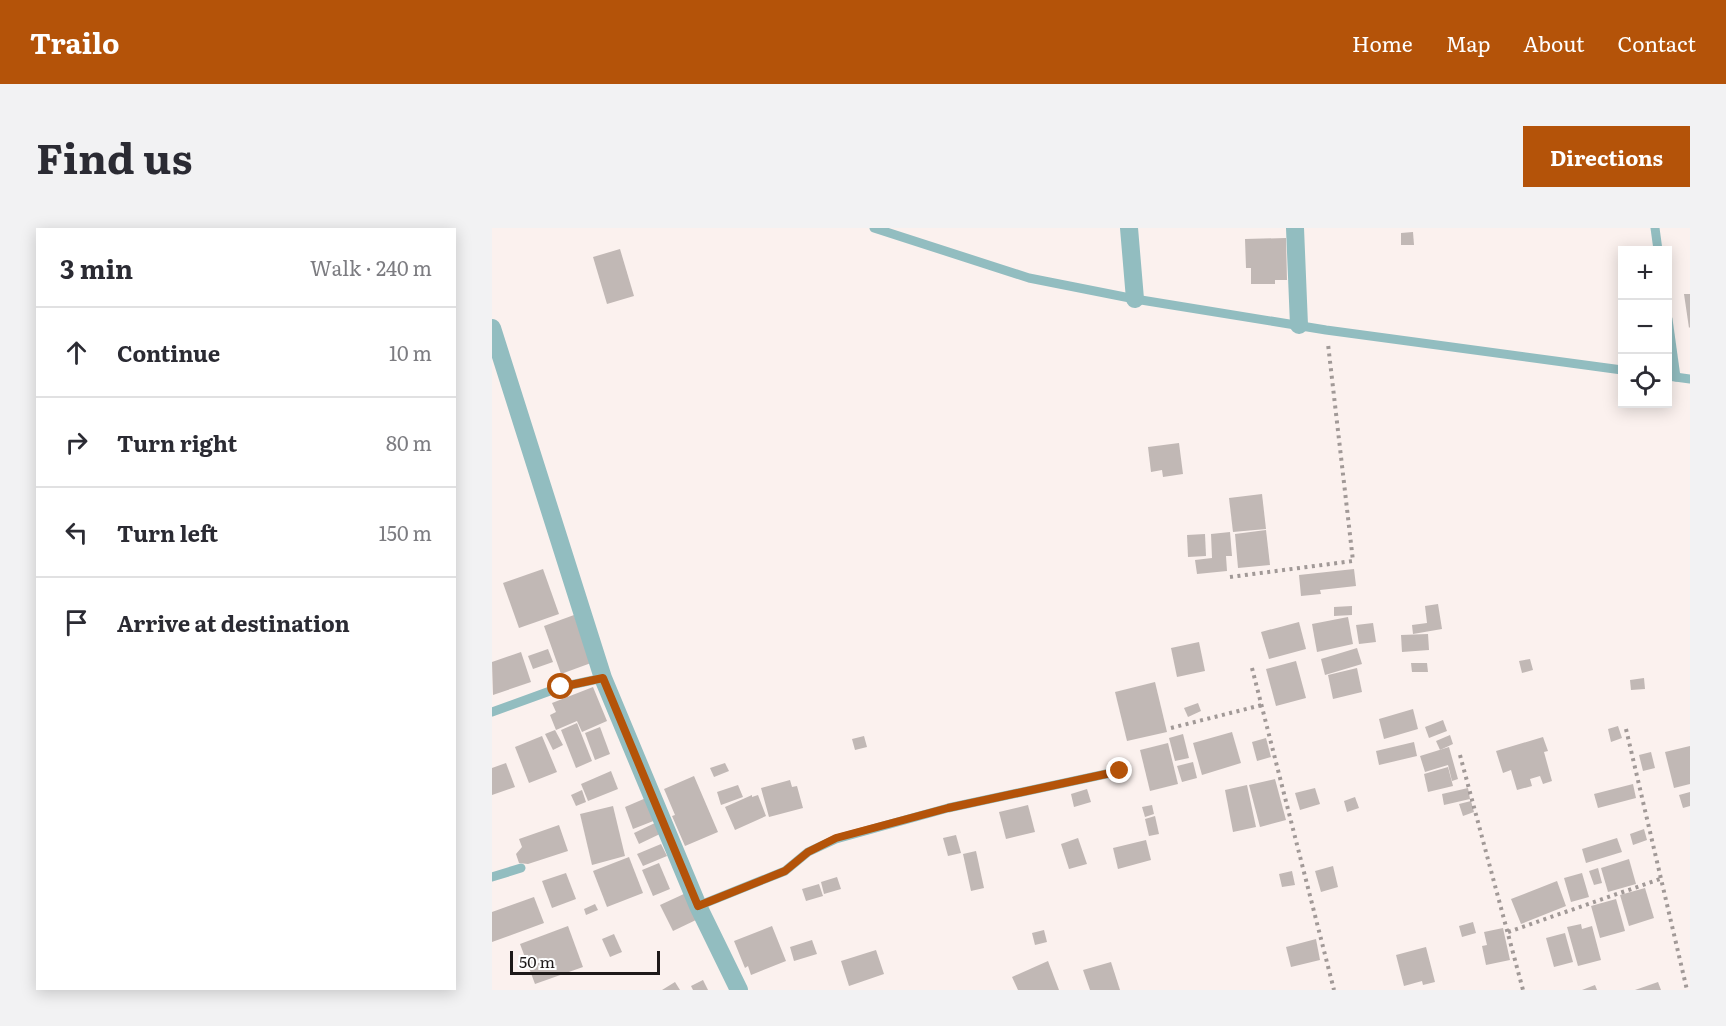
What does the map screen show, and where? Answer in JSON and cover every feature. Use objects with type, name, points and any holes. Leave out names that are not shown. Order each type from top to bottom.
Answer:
[{"type":"street","points":[[1129,228],[1135,299]]},
{"type":"street","points":[[1295,228],[1299,325]]},
{"type":"street","points":[[492,328],[603,678],[698,906],[739,990]]},
{"type":"lane","points":[[874,228],[895,232],[1029,278],[1135,299],[1326,330],[1618,369]]},
{"type":"lane","points":[[1654,228],[1657,246]]},
{"type":"lane","points":[[1672,377],[1690,379]]},
{"type":"lane","points":[[492,712],[561,687],[603,678]]},
{"type":"lane","points":[[698,906],[785,871],[808,852],[836,838],[948,808],[1120,771]]},
{"type":"lane","points":[[492,878],[521,868]]},
{"type":"path","points":[[1230,577],[1353,561],[1326,330]]},
{"type":"path","points":[[1252,668],[1334,990]]},
{"type":"path","points":[[1171,728],[1262,705]]},
{"type":"path","points":[[1626,729],[1687,990]]},
{"type":"path","points":[[1460,755],[1523,990]]},
{"type":"path","points":[[1508,932],[1660,879]]},
{"type":"building","points":[[1413,232],[1414,245],[1401,245],[1401,233]]},
{"type":"building","points":[[1286,238],[1287,280],[1275,280],[1275,284],[1251,284],[1251,268],[1246,268],[1245,239]]},
{"type":"building","points":[[620,249],[634,296],[607,304],[593,257]]},
{"type":"building","points":[[1684,294],[1690,294],[1689,328]]},
{"type":"building","points":[[1179,443],[1183,474],[1163,477],[1162,470],[1151,472],[1148,447]]},
{"type":"building","points":[[1262,494],[1266,529],[1233,532],[1229,498]]},
{"type":"building","points":[[1266,530],[1270,565],[1238,568],[1235,534]]},
{"type":"building","points":[[1230,532],[1232,556],[1226,556],[1227,571],[1197,574],[1195,560],[1212,558],[1211,534]]},
{"type":"building","points":[[1205,534],[1206,556],[1188,557],[1187,535]]},
{"type":"building","points":[[543,569],[559,614],[519,628],[503,583]]},
{"type":"building","points":[[1354,569],[1356,586],[1320,590],[1321,594],[1301,596],[1299,575]]},
{"type":"building","points":[[1438,604],[1442,629],[1413,634],[1412,625],[1427,623],[1425,606]]},
{"type":"building","points":[[1352,606],[1352,615],[1334,616],[1334,607]]},
{"type":"building","points":[[574,615],[591,663],[561,674],[544,626]]},
{"type":"building","points":[[1348,617],[1353,644],[1317,652],[1312,624]]},
{"type":"building","points":[[1299,622],[1306,649],[1269,659],[1261,632]]},
{"type":"building","points":[[1373,623],[1376,642],[1359,644],[1356,625]]},
{"type":"building","points":[[1428,634],[1429,650],[1402,652],[1401,635]]},
{"type":"building","points":[[1199,642],[1205,671],[1177,677],[1171,648]]},
{"type":"building","points":[[1357,648],[1362,664],[1325,675],[1321,659]]},
{"type":"building","points":[[548,649],[553,662],[533,669],[528,656]]},
{"type":"building","points":[[521,652],[531,682],[493,695],[492,662]]},
{"type":"building","points":[[1530,659],[1533,670],[1522,673],[1519,661]]},
{"type":"building","points":[[1296,661],[1306,698],[1276,706],[1266,669]]},
{"type":"building","points":[[1411,663],[1427,663],[1428,672],[1412,672]]},
{"type":"building","points":[[1357,668],[1362,692],[1333,699],[1328,675]]},
{"type":"building","points":[[1644,678],[1645,689],[1631,690],[1630,680]]},
{"type":"building","points":[[1155,682],[1167,732],[1127,741],[1115,692]]},
{"type":"building","points":[[593,687],[607,721],[582,732],[577,721],[556,730],[550,715],[556,712],[552,703]]},
{"type":"building","points":[[1198,703],[1201,711],[1188,717],[1184,708]]},
{"type":"building","points":[[1413,709],[1418,729],[1384,739],[1379,719]]},
{"type":"building","points":[[1443,720],[1447,731],[1429,738],[1425,727]]},
{"type":"building","points":[[577,723],[592,761],[576,768],[561,730]]},
{"type":"building","points":[[1618,726],[1622,738],[1611,742],[1608,729]]},
{"type":"building","points":[[600,727],[610,754],[595,760],[585,733]]},
{"type":"building","points":[[555,730],[563,745],[553,750],[545,734]]},
{"type":"building","points":[[1232,732],[1241,763],[1202,775],[1193,743]]},
{"type":"building","points":[[1183,734],[1189,758],[1175,761],[1169,738]]},
{"type":"building","points":[[1450,735],[1453,744],[1440,750],[1436,741]]},
{"type":"building","points":[[542,736],[557,772],[529,783],[515,747]]},
{"type":"building","points":[[864,736],[867,747],[855,750],[852,739]]},
{"type":"building","points":[[1543,737],[1548,751],[1544,752],[1552,781],[1543,784],[1540,776],[1530,779],[1532,786],[1517,790],[1511,770],[1503,773],[1496,751]]},
{"type":"building","points":[[1266,738],[1271,757],[1257,761],[1252,742]]},
{"type":"building","points":[[1414,742],[1417,756],[1379,765],[1376,751]]},
{"type":"building","points":[[1168,743],[1178,784],[1150,791],[1140,750]]},
{"type":"building","points":[[1690,746],[1690,784],[1674,788],[1665,752]]},
{"type":"building","points":[[1449,747],[1458,779],[1452,781],[1448,765],[1425,772],[1420,756]]},
{"type":"building","points":[[1651,752],[1655,768],[1643,771],[1639,755]]},
{"type":"building","points":[[1193,762],[1197,778],[1182,782],[1177,766]]},
{"type":"building","points":[[506,763],[515,787],[492,795],[492,768]]},
{"type":"building","points":[[725,763],[729,771],[714,777],[710,768]]},
{"type":"building","points":[[1448,767],[1453,786],[1428,792],[1424,774]]},
{"type":"building","points":[[611,771],[618,789],[588,801],[581,784]]},
{"type":"building","points":[[694,776],[718,832],[685,846],[672,816],[675,815],[664,789]]},
{"type":"building","points":[[1275,779],[1286,820],[1260,827],[1249,785]]},
{"type":"building","points":[[790,780],[792,787],[797,786],[803,808],[769,817],[761,788]]},
{"type":"building","points":[[1633,784],[1636,798],[1598,808],[1594,794]]},
{"type":"building","points":[[738,785],[743,797],[721,805],[717,792]]},
{"type":"building","points":[[1247,785],[1256,827],[1233,832],[1225,790]]},
{"type":"building","points":[[1315,788],[1320,804],[1300,810],[1295,793]]},
{"type":"building","points":[[1468,788],[1470,799],[1444,805],[1442,794]]},
{"type":"building","points":[[1087,789],[1091,802],[1074,807],[1071,794]]},
{"type":"building","points":[[582,790],[586,802],[576,806],[571,795]]},
{"type":"building","points":[[1690,792],[1690,806],[1683,808],[1679,795]]},
{"type":"building","points":[[752,795],[752,797],[758,795],[766,816],[735,830],[725,807]]},
{"type":"building","points":[[1355,797],[1359,808],[1347,812],[1344,801]]},
{"type":"building","points":[[646,798],[656,820],[633,829],[625,807]]},
{"type":"building","points":[[1471,801],[1474,812],[1463,816],[1459,804]]},
{"type":"building","points":[[1028,805],[1035,832],[1006,839],[999,812]]},
{"type":"building","points":[[1152,805],[1154,814],[1145,817],[1142,807]]},
{"type":"building","points":[[613,806],[625,856],[592,865],[580,814]]},
{"type":"building","points":[[1155,816],[1159,834],[1149,836],[1145,819]]},
{"type":"building","points":[[657,822],[662,833],[639,844],[634,833]]},
{"type":"building","points":[[559,825],[568,851],[528,864],[519,863],[516,854],[522,847],[519,839]]},
{"type":"building","points":[[1644,829],[1647,840],[1633,845],[1630,834]]},
{"type":"building","points":[[956,835],[961,853],[948,856],[943,838]]},
{"type":"building","points":[[1078,838],[1087,864],[1069,869],[1061,844]]},
{"type":"building","points":[[1617,838],[1622,852],[1586,863],[1582,849]]},
{"type":"building","points":[[1146,840],[1151,860],[1118,869],[1113,848]]},
{"type":"building","points":[[661,844],[667,856],[643,866],[637,854]]},
{"type":"building","points":[[976,851],[984,888],[971,891],[963,854]]},
{"type":"building","points":[[629,857],[643,893],[607,907],[593,871]]},
{"type":"building","points":[[1629,859],[1636,884],[1608,892],[1601,868]]},
{"type":"building","points":[[659,863],[670,889],[653,896],[642,870]]},
{"type":"building","points":[[1333,866],[1338,887],[1321,892],[1315,871]]},
{"type":"building","points":[[1598,868],[1602,883],[1594,885],[1589,871]]},
{"type":"building","points":[[1292,871],[1295,885],[1282,887],[1279,874]]},
{"type":"building","points":[[566,873],[576,899],[552,908],[542,881]]},
{"type":"building","points":[[1582,873],[1589,897],[1571,902],[1564,878]]},
{"type":"building","points":[[837,877],[841,889],[824,894],[821,882]]},
{"type":"building","points":[[1557,881],[1566,906],[1521,924],[1511,899]]},
{"type":"building","points":[[819,884],[823,896],[806,901],[802,889]]},
{"type":"building","points":[[1645,888],[1654,918],[1629,926],[1620,895]]},
{"type":"building","points":[[686,893],[698,919],[673,931],[660,905]]},
{"type":"building","points":[[534,897],[544,923],[492,942],[492,912]]},
{"type":"building","points":[[1616,899],[1625,931],[1600,938],[1591,906]]},
{"type":"building","points":[[595,904],[598,910],[586,915],[584,909]]},
{"type":"building","points":[[1473,922],[1476,933],[1462,937],[1459,926]]},
{"type":"building","points":[[1581,924],[1582,929],[1592,926],[1601,960],[1578,966],[1567,927]]},
{"type":"building","points":[[568,926],[583,967],[535,984],[520,944]]},
{"type":"building","points":[[772,926],[786,961],[751,975],[748,966],[745,968],[734,941]]},
{"type":"building","points":[[1503,928],[1510,960],[1486,965],[1482,946],[1487,945],[1484,932]]},
{"type":"building","points":[[1044,930],[1047,942],[1035,945],[1032,933]]},
{"type":"building","points":[[1565,933],[1573,962],[1554,967],[1546,938]]},
{"type":"building","points":[[614,934],[622,952],[610,957],[602,939]]},
{"type":"building","points":[[1316,939],[1320,960],[1291,967],[1286,947]]},
{"type":"building","points":[[812,940],[817,954],[794,961],[790,947]]},
{"type":"building","points":[[1426,947],[1435,982],[1423,985],[1422,981],[1404,986],[1396,955]]},
{"type":"building","points":[[876,950],[884,974],[849,986],[841,961]]},
{"type":"building","points":[[1048,961],[1059,990],[1018,990],[1012,977]]},
{"type":"building","points":[[1111,962],[1120,990],[1090,990],[1083,970]]},
{"type":"building","points":[[703,980],[708,990],[693,990],[691,986]]},
{"type":"building","points":[[675,982],[680,990],[662,990]]},
{"type":"building","points":[[1658,982],[1661,990],[1635,990]]},
{"type":"building","points":[[1595,985],[1597,990],[1582,990]]},
{"type":"route","points":[[561,687],[603,678],[698,906],[785,871],[808,852],[836,838],[948,808],[1120,771]]}]
